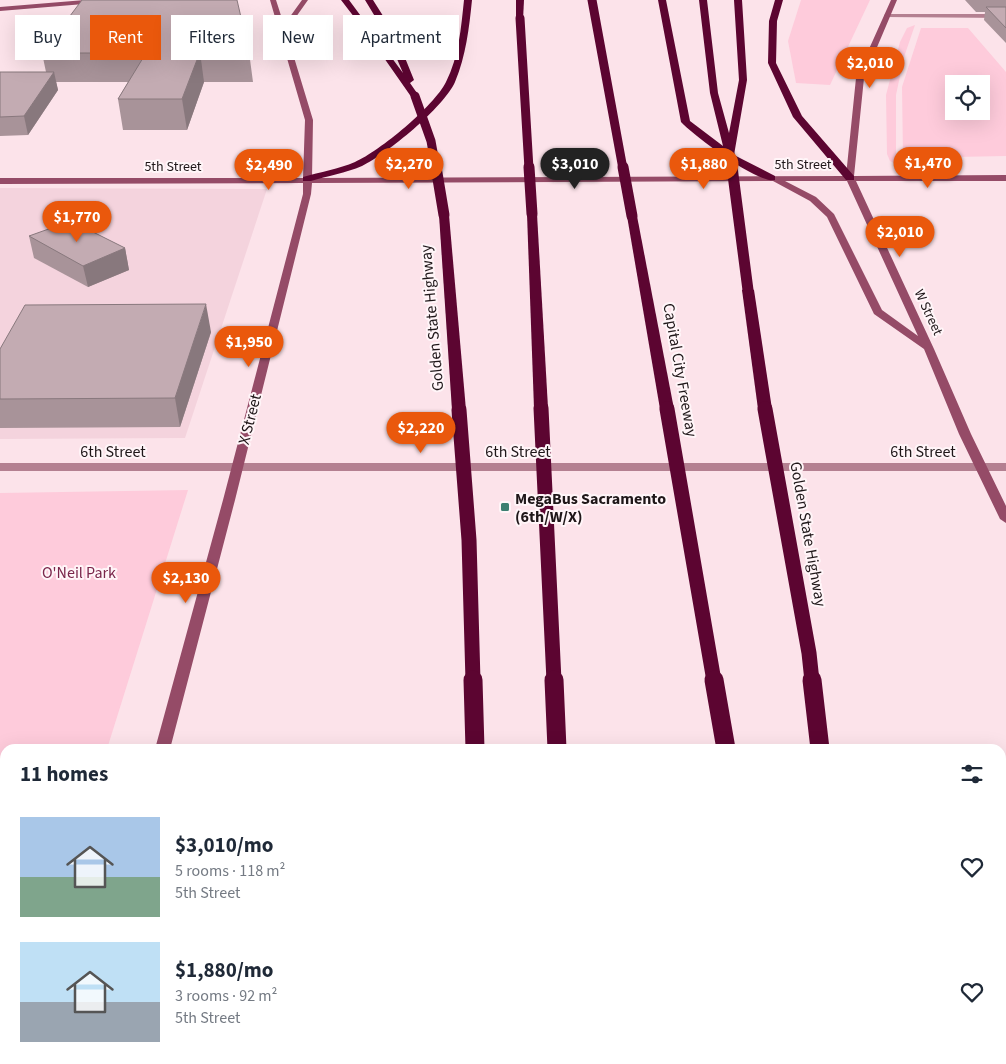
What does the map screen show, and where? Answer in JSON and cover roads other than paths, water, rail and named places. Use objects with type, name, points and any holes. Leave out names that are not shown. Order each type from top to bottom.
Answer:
[{"type":"highway","name":"Golden State Highway","points":[[345,0],[415,96],[431,141],[444,214],[470,540],[474,744]]},
{"type":"highway","points":[[369,0],[390,31],[400,51],[415,96]]},
{"type":"highway","points":[[307,179],[347,168],[363,161],[377,153],[420,120],[450,84],[462,51],[468,0]]},
{"type":"highway","points":[[520,0],[557,744]]},
{"type":"highway","name":"Capital City Freeway","points":[[592,0],[667,409],[725,744]]},
{"type":"highway","points":[[660,0],[686,122],[735,160],[771,178]]},
{"type":"highway","points":[[703,0],[714,93],[730,154]]},
{"type":"highway","name":"Golden State Highway","points":[[738,0],[743,80],[730,154],[765,409],[809,653],[819,744]]},
{"type":"highway","points":[[780,0],[773,21],[772,63],[798,117],[850,178]]},
{"type":"main road","points":[[0,9],[108,0]]},
{"type":"main road","name":"X Street","points":[[273,0],[278,15]]},
{"type":"main road","points":[[294,15],[305,0]]},
{"type":"main road","points":[[850,178],[860,78],[894,0]]},
{"type":"main road","name":"X Street","points":[[163,744],[307,194],[309,120],[290,60]]},
{"type":"main road","points":[[771,178],[806,194],[822,204],[831,216],[878,312],[929,349]]},
{"type":"main road","name":"W Street","points":[[850,178],[1006,519]]},
{"type":"main road","name":"5th Street","points":[[0,181],[1006,178]]},
{"type":"street","points":[[886,16],[1006,16]]},
{"type":"street","name":"6th Street","points":[[0,467],[1006,467]]},
{"type":"place","name":"MegaBus Sacramento (6th/W/X)","points":[[505,507]]},
{"type":"park label","name":"O'Neil Park","points":[[79,572]]}]
